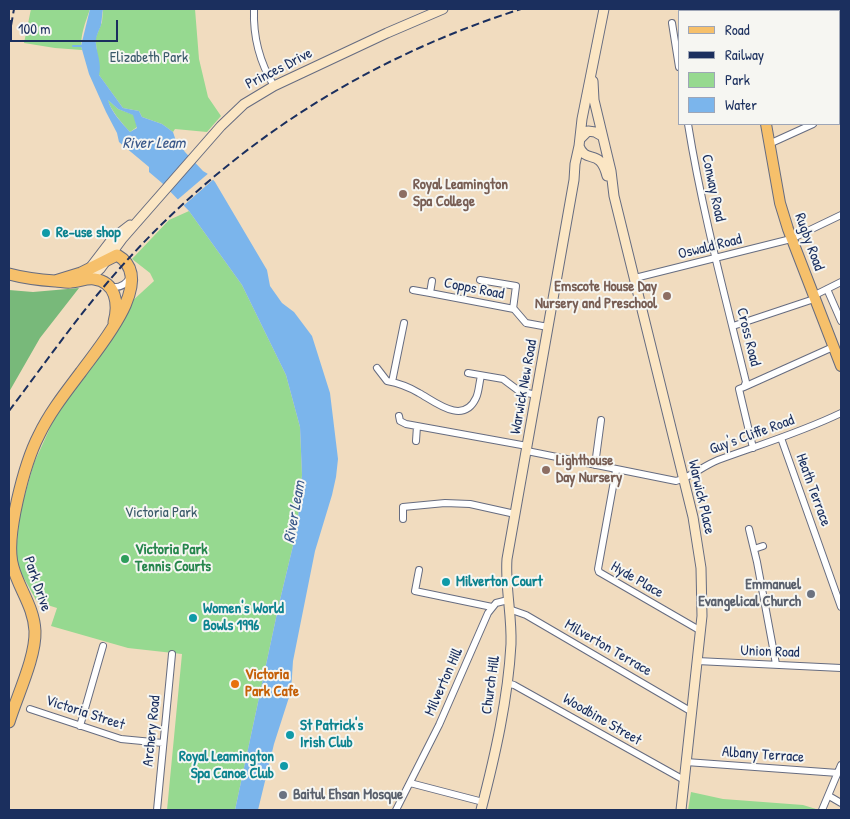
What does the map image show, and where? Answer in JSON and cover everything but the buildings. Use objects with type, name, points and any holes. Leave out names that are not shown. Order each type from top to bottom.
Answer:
[{"type":"highway","name":"Princes Drive","points":[[9,274],[35,280],[70,283],[89,274],[113,255]]},
{"type":"highway","points":[[113,255],[127,264],[130,276]]},
{"type":"highway","points":[[89,274],[111,287]]},
{"type":"highway","name":"Park Drive","points":[[9,722],[32,651],[35,634],[33,614],[12,567],[11,555],[16,512],[24,479],[34,446],[48,418],[112,330],[124,310],[130,276]]},
{"type":"highway","name":"Park Drive","points":[[111,287],[117,305],[112,330]]},
{"type":"main road","name":"Rugby Road","points":[[766,125],[780,206],[813,297],[841,366]]},
{"type":"street","points":[[254,9],[256,42],[266,72],[274,86]]},
{"type":"street","name":"Princes Drive","points":[[113,255],[139,220],[237,110],[274,86],[387,33],[444,9]]},
{"type":"street","name":"Warwick New Road","points":[[509,604],[506,577],[507,559],[574,180],[587,91],[604,9]]},
{"type":"street","points":[[672,23],[678,61]]},
{"type":"street","name":"Warwick Place","points":[[593,66],[593,95],[611,172],[614,196]]},
{"type":"street","name":"Conway Road","points":[[688,125],[716,258]]},
{"type":"street","points":[[769,144],[811,125]]},
{"type":"street","points":[[579,143],[588,132],[595,132],[603,140]]},
{"type":"street","name":"Warwick New Road","points":[[574,180],[583,162],[602,151],[603,140]]},
{"type":"street","name":"Warwick Place","points":[[579,143],[582,152],[603,163],[614,196],[697,538],[701,568],[701,631],[680,810]]},
{"type":"street","name":"Oswald Road","points":[[635,278],[791,239],[841,215]]},
{"type":"street","name":"Princes Drive","points":[[89,274],[113,238],[139,220]]},
{"type":"street","name":"Cross Road","points":[[716,258],[746,382],[744,387],[739,389],[753,448]]},
{"type":"street","points":[[111,287],[124,285],[130,276]]},
{"type":"street","name":"Copps Road","points":[[480,280],[516,286],[513,309]]},
{"type":"street","name":"Copps Road","points":[[430,293],[432,281]]},
{"type":"street","points":[[733,326],[813,297],[841,282]]},
{"type":"street","points":[[826,289],[841,321]]},
{"type":"street","name":"Copps Road","points":[[413,290],[513,309],[518,312],[526,323],[548,327]]},
{"type":"street","points":[[392,382],[404,323]]},
{"type":"street","points":[[744,387],[833,347]]},
{"type":"street","points":[[377,368],[384,378],[420,393],[443,408],[460,410],[468,407],[476,398],[481,376]]},
{"type":"street","points":[[468,373],[503,379],[519,392],[536,396]]},
{"type":"street","name":"Guy's Cliffe Road","points":[[683,480],[711,463],[781,438],[841,413]]},
{"type":"street","points":[[399,416],[403,423],[527,448],[616,470],[671,481],[683,480]]},
{"type":"street","points":[[595,465],[601,420]]},
{"type":"street","points":[[416,441],[417,426]]},
{"type":"street","name":"Heath Terrace","points":[[781,438],[841,607]]},
{"type":"street","name":"Hyde Place","points":[[616,470],[599,572],[701,631]]},
{"type":"street","points":[[403,519],[403,506],[445,503],[470,504],[515,514]]},
{"type":"street","points":[[749,530],[776,664]]},
{"type":"street","points":[[754,548],[763,546]]},
{"type":"street","points":[[420,570],[415,591],[492,607],[496,603],[509,604]]},
{"type":"street","name":"Church Hill","points":[[482,806],[507,683],[511,642],[509,604]]},
{"type":"street","name":"Milverton Terrace","points":[[509,604],[692,712]]},
{"type":"street","name":"Milverton Hill","points":[[396,810],[439,725],[492,607]]},
{"type":"street","points":[[80,726],[103,646]]},
{"type":"street","name":"Archery Road","points":[[157,810],[172,654]]},
{"type":"street","name":"Union Road","points":[[698,661],[841,668]]},
{"type":"street","name":"Woodbine Street","points":[[507,683],[524,690],[684,780]]},
{"type":"street","name":"Victoria Street","points":[[30,709],[121,739],[163,743]]},
{"type":"street","name":"Albany Terrace","points":[[686,762],[838,773]]},
{"type":"street","points":[[822,810],[841,765]]},
{"type":"street","points":[[410,783],[482,806]]},
{"type":"street","points":[[829,796],[841,803]]},
{"type":"green space","points":[[31,9],[90,9],[82,34],[82,50],[24,43]]},
{"type":"green space","name":"Elizabeth Park","points":[[103,9],[195,9],[199,59],[208,97],[221,116],[207,132],[175,129],[173,132],[162,124],[142,117],[139,111],[123,108],[99,75],[96,37],[102,22]]},
{"type":"green space","points":[[107,99],[118,109],[134,115],[137,127],[130,132],[114,113]]},
{"type":"green space","name":"Victoria Park","points":[[189,211],[242,285],[286,375],[300,427],[302,475],[297,529],[235,810],[167,810],[182,654],[128,648],[51,626],[57,608],[36,600],[19,569],[16,552],[20,512],[34,463],[55,417],[130,303],[154,281],[150,273],[132,259],[169,220]]},
{"type":"green space","points":[[79,288],[40,338],[9,392],[9,290],[33,292]]},
{"type":"green space","points":[[691,792],[723,799],[803,805],[816,809],[688,810]]},
{"type":"water","name":"River Leam","points":[[90,9],[103,9],[96,41],[100,63],[99,75],[123,108],[139,111],[142,117],[162,124],[173,132],[185,152],[215,182],[267,270],[270,286],[282,303],[294,312],[312,336],[330,393],[338,459],[336,477],[315,551],[293,661],[291,691],[274,744],[258,810],[235,810],[297,529],[302,475],[300,427],[286,375],[242,285],[189,211],[149,172],[149,167],[119,142],[117,133],[89,74],[81,46]],"holes":[[[108,100],[118,109],[133,115],[137,128],[130,132],[114,113]]]},
{"type":"pier","points":[[210,172],[215,178],[182,207],[176,201]]},
{"type":"waterway","points":[[73,46],[83,46]]},
{"type":"railway","points":[[9,37],[14,9]]},
{"type":"railway","points":[[9,411],[77,320],[120,268],[162,224],[207,183],[254,145],[303,111],[354,80],[408,53],[463,29],[521,9]]},
{"type":"place","name":"Royal Leamington Spa College","points":[[403,194]]},
{"type":"place","name":"Re-use shop","points":[[46,233]]},
{"type":"place","name":"Emscote House Day Nursery and Preschool","points":[[667,296]]},
{"type":"place","name":"Lighthouse Day Nursery","points":[[546,470]]},
{"type":"place","name":"Victoria Park Tennis Courts","points":[[125,559]]},
{"type":"place","name":"Milverton Court","points":[[446,582]]},
{"type":"place","name":"Emmanuel Evangelical Church","points":[[811,594]]},
{"type":"place","name":"Women's World Bowls 1996","points":[[193,618]]},
{"type":"place","name":"Victoria Park Cafe","points":[[235,684]]},
{"type":"place","name":"St Patrick's Irish Club","points":[[290,735]]},
{"type":"place","name":"Royal Leamington Spa Canoe Club","points":[[284,766]]},
{"type":"place","name":"Baitul Ehsan Mosque","points":[[283,795]]}]
